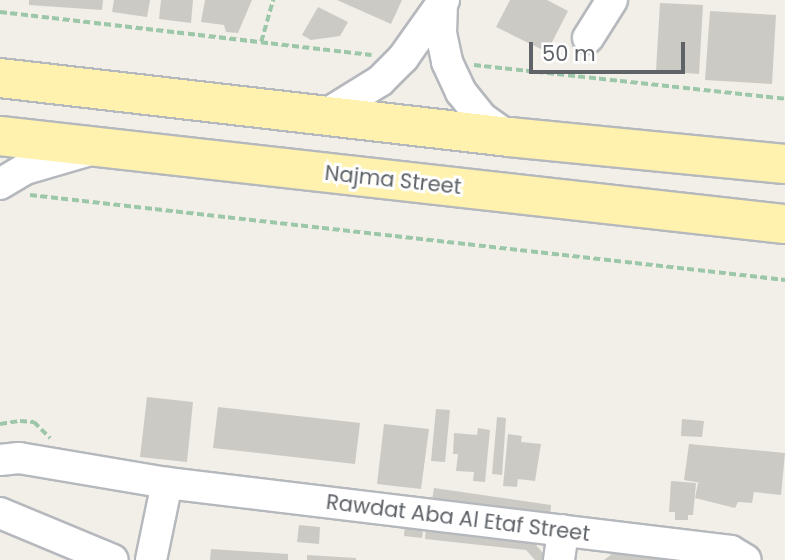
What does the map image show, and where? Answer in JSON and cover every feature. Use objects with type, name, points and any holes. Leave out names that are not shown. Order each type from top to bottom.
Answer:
[{"type":"main road","points":[[0,78],[509,137],[785,164]]},
{"type":"main road","name":"Najma Street","points":[[0,136],[785,224]]},
{"type":"street","points":[[588,38],[612,0]]},
{"type":"street","points":[[325,115],[380,81],[403,58],[443,2]]},
{"type":"street","points":[[443,2],[441,33],[447,62],[461,92],[482,118],[509,137]]},
{"type":"street","points":[[11,189],[25,169],[104,147]]},
{"type":"street","points":[[0,445],[29,459]]},
{"type":"street","name":"Rawdat Aba Al Etaf Street","points":[[0,460],[29,459],[167,483],[731,551],[746,560]]},
{"type":"street","points":[[151,560],[167,483]]},
{"type":"street","points":[[0,513],[113,560]]},
{"type":"street","points":[[559,560],[563,530]]},
{"type":"path","points":[[261,42],[274,0]]},
{"type":"path","points":[[0,12],[403,58]]},
{"type":"path","points":[[447,62],[785,99]]},
{"type":"path","points":[[11,189],[785,281]]},
{"type":"building","points":[[29,0],[103,0],[102,10],[29,5]]},
{"type":"building","points":[[114,0],[150,0],[147,17],[112,12]]},
{"type":"building","points":[[161,0],[193,0],[191,23],[159,19]]},
{"type":"building","points":[[205,0],[252,0],[238,33],[226,32],[224,25],[201,22]]},
{"type":"building","points":[[337,0],[402,0],[391,24]]},
{"type":"building","points":[[510,0],[547,0],[568,11],[547,52],[496,27]]},
{"type":"building","points":[[660,3],[703,5],[699,74],[656,71]]},
{"type":"building","points":[[318,7],[348,22],[340,36],[311,40],[302,35]]},
{"type":"building","points":[[710,11],[776,15],[772,84],[705,80]]},
{"type":"building","points":[[147,397],[193,402],[187,462],[140,457]]},
{"type":"building","points":[[218,407],[360,423],[355,464],[213,448]]},
{"type":"building","points":[[436,409],[450,410],[445,462],[431,461]]},
{"type":"building","points":[[497,417],[506,418],[502,475],[492,474]]},
{"type":"building","points":[[682,419],[704,421],[702,437],[681,436]]},
{"type":"building","points":[[384,424],[429,429],[421,489],[377,484]]},
{"type":"building","points":[[478,428],[490,430],[485,482],[473,481],[474,472],[456,471],[458,454],[453,454],[454,433],[477,435]]},
{"type":"building","points":[[508,434],[522,436],[521,442],[541,444],[535,481],[518,479],[517,487],[503,486]]},
{"type":"building","points":[[689,444],[785,453],[781,495],[754,492],[752,503],[738,502],[735,508],[695,498],[698,483],[701,483],[684,480]]},
{"type":"building","points":[[671,481],[696,483],[693,515],[688,515],[688,520],[675,520],[675,512],[669,512]]},
{"type":"building","points":[[434,488],[551,505],[550,517],[432,500]]},
{"type":"building","points":[[405,523],[424,525],[422,538],[404,536]]},
{"type":"building","points":[[299,525],[320,527],[319,544],[297,542]]},
{"type":"building","points":[[426,526],[529,537],[549,560],[535,560],[526,550],[425,539]]},
{"type":"building","points":[[624,545],[678,551],[677,560],[604,560]]},
{"type":"building","points":[[211,549],[288,554],[288,560],[210,560]]},
{"type":"building","points":[[307,555],[356,558],[356,560],[307,560]]}]
